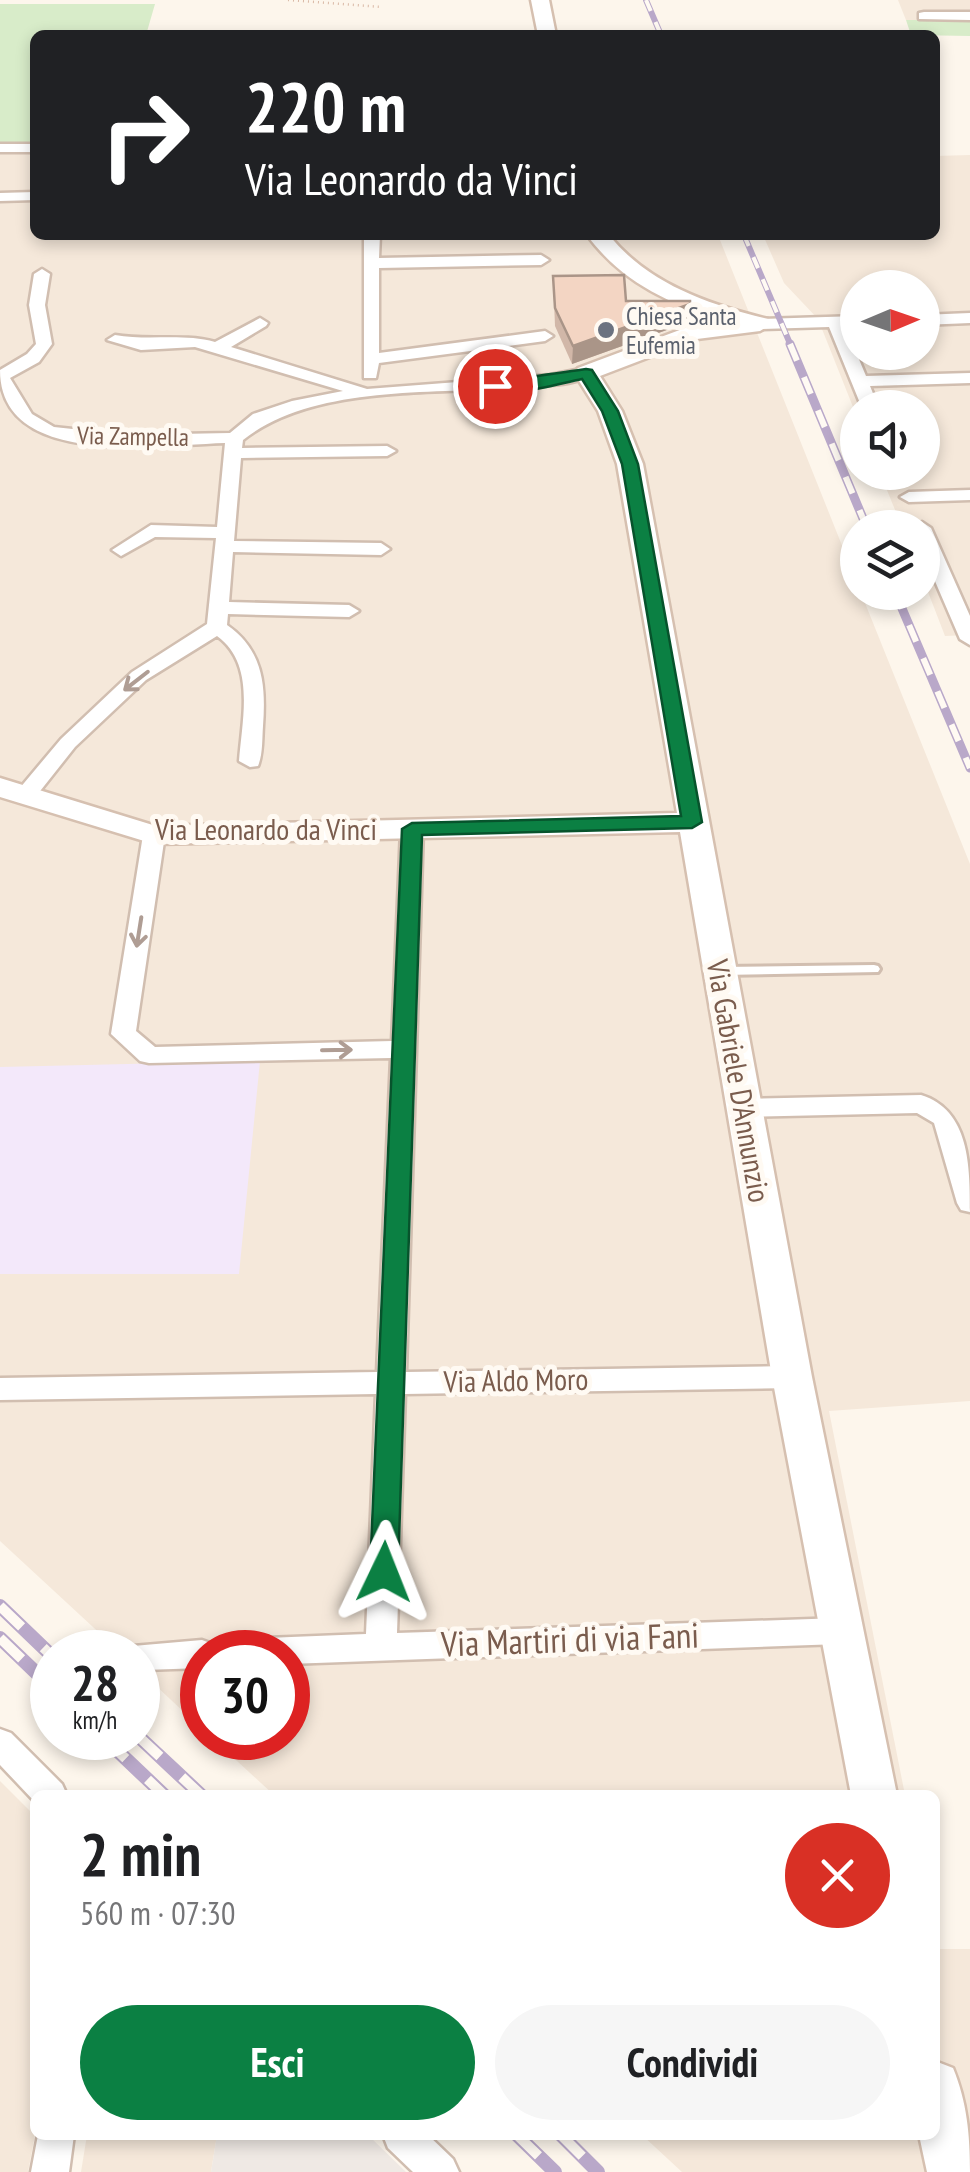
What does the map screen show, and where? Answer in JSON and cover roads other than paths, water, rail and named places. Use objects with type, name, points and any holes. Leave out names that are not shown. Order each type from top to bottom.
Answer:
[{"type":"street","points":[[540,0],[546,30]]},
{"type":"street","points":[[924,16],[970,16]]},
{"type":"street","points":[[0,148],[30,148]]},
{"type":"street","points":[[0,196],[30,196]]},
{"type":"street","points":[[370,394],[372,240]]},
{"type":"street","points":[[603,240],[636,277],[665,294],[760,324]]},
{"type":"street","points":[[371,262],[540,260]]},
{"type":"street","points":[[0,376],[32,358],[44,344],[37,305],[42,274]]},
{"type":"street","points":[[940,319],[970,318]]},
{"type":"street","points":[[217,348],[260,322]]},
{"type":"street","points":[[835,322],[864,390]]},
{"type":"street","points":[[236,439],[270,412],[370,394],[592,382],[693,333],[760,324],[840,322]]},
{"type":"street","points":[[370,360],[545,336]]},
{"type":"street","points":[[115,340],[141,346],[196,342],[370,394]]},
{"type":"street","points":[[250,762],[253,663],[217,617],[236,439],[298,374]]},
{"type":"street","name":"Via Zampella","points":[[0,376],[27,419],[50,432],[80,438],[236,439],[386,451]]},
{"type":"street","points":[[860,380],[970,378]]},
{"type":"street","name":"Via Gabriele D'Annunzio","points":[[592,382],[610,411],[630,464],[792,1377],[873,1790]]},
{"type":"street","points":[[907,490],[915,510]]},
{"type":"street","points":[[910,497],[970,496]]},
{"type":"street","points":[[121,550],[152,532],[380,549]]},
{"type":"street","points":[[940,560],[962,600],[970,639]]},
{"type":"street","points":[[13,791],[139,676],[217,617],[349,611]]},
{"type":"street","name":"Via Leonardo da Vinci","points":[[13,791],[154,835],[692,822]]},
{"type":"street","points":[[381,1647],[412,829]]},
{"type":"street","points":[[154,835],[124,1034],[150,1055],[404,1049]]},
{"type":"street","points":[[744,1108],[921,1104],[945,1118],[970,1204]]},
{"type":"street","name":"Via Aldo Moro","points":[[0,1389],[792,1377]]},
{"type":"street","name":"Via Martiri di via Fani","points":[[310,1650],[840,1631]]},
{"type":"street","points":[[0,1743],[45,1790]]},
{"type":"street","points":[[944,2108],[953,2172]]},
{"type":"street","points":[[50,2172],[55,2140]]},
{"type":"street","points":[[406,2140],[440,2172]]},
{"type":"lane","points":[[719,971],[874,969]]},
{"type":"railway","points":[[646,0],[659,30]]},
{"type":"railway","points":[[746,240],[791,346]]},
{"type":"railway","points":[[790,344],[859,510]]},
{"type":"railway","points":[[903,610],[970,768]]},
{"type":"railway","points":[[0,1606],[30,1635]]},
{"type":"railway","points":[[0,1638],[30,1667]]},
{"type":"railway","points":[[160,1757],[196,1790]]},
{"type":"railway","points":[[127,1760],[159,1790]]},
{"type":"railway","points":[[522,2140],[555,2172]]},
{"type":"railway","points":[[566,2140],[598,2172]]},
{"type":"place","name":"Chiesa Santa Eufemia","points":[[606,330]]}]
